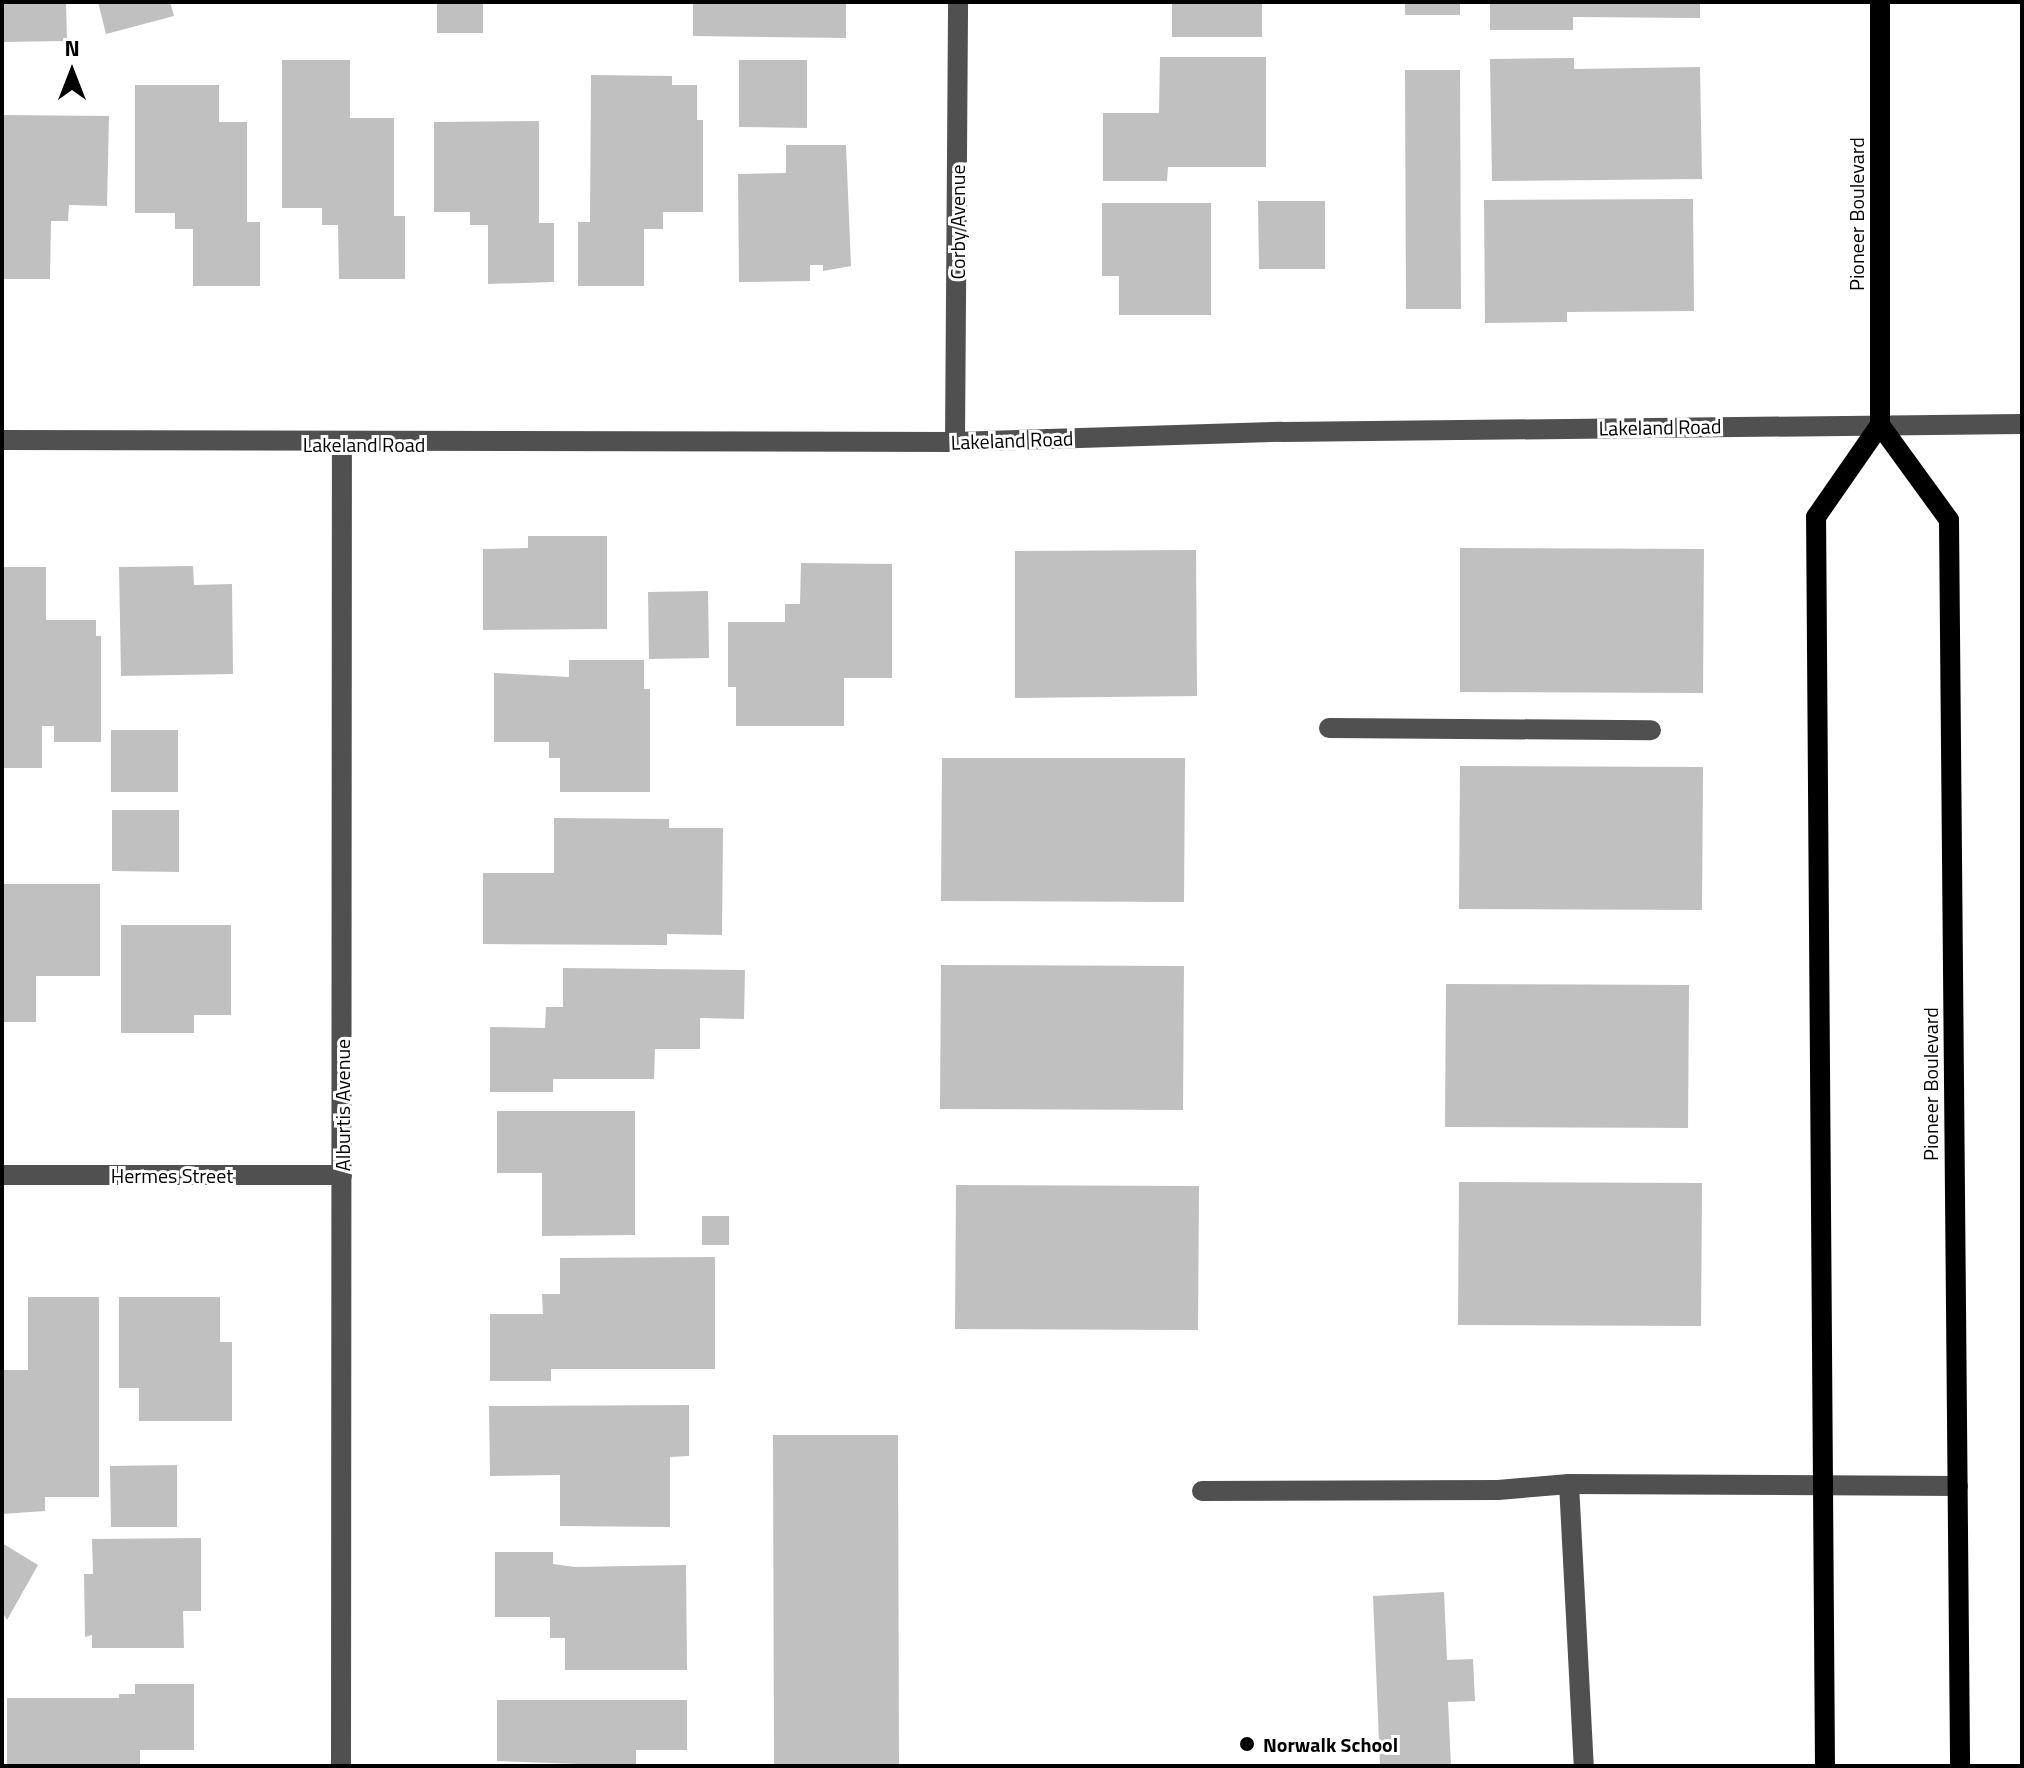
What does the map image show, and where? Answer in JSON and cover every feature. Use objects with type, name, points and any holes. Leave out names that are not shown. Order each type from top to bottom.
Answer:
[{"type":"main road","name":"Pioneer Boulevard","points":[[1880,2],[1880,425],[1949,520],[1960,1766]]},
{"type":"main road","points":[[1825,1766],[1816,517],[1880,425]]},
{"type":"street","name":"Corby Avenue","points":[[955,442],[958,2]]},
{"type":"street","name":"Lakeland Road","points":[[2,440],[342,444],[955,442],[1282,432],[2022,424]]},
{"type":"street","name":"Alburtis Avenue","points":[[341,1766],[342,444]]},
{"type":"street","points":[[1329,728],[1651,730]]},
{"type":"street","name":"Hermes Street","points":[[2,1175],[342,1175]]},
{"type":"street","points":[[1569,1484],[1584,1766]]},
{"type":"street","points":[[1202,1491],[1498,1490],[1569,1484],[1958,1486]]},
{"type":"building","points":[[2,2],[66,2],[67,41],[2,42]]},
{"type":"building","points":[[98,2],[170,2],[174,16],[106,34]]},
{"type":"building","points":[[437,2],[483,2],[483,33],[437,33]]},
{"type":"building","points":[[693,2],[846,2],[846,38],[693,36]]},
{"type":"building","points":[[1172,2],[1262,2],[1262,37],[1172,37]]},
{"type":"building","points":[[1405,2],[1460,2],[1460,15],[1405,15]]},
{"type":"building","points":[[1490,2],[1700,2],[1700,18],[1573,17],[1573,30],[1490,30]]},
{"type":"building","points":[[1160,57],[1266,57],[1266,167],[1168,167],[1167,181],[1103,181],[1103,113],[1159,113]]},
{"type":"building","points":[[1574,58],[1574,69],[1700,67],[1702,179],[1492,181],[1490,59]]},
{"type":"building","points":[[282,60],[350,60],[350,118],[394,118],[394,216],[405,216],[405,279],[339,279],[338,225],[322,225],[322,208],[282,208]]},
{"type":"building","points":[[739,60],[807,60],[807,128],[739,127]]},
{"type":"building","points":[[1405,70],[1460,70],[1461,309],[1406,309]]},
{"type":"building","points":[[591,75],[672,76],[672,85],[697,85],[697,120],[703,120],[703,212],[663,212],[663,229],[644,229],[644,286],[578,286],[578,222],[590,222]]},
{"type":"building","points":[[135,85],[219,85],[219,122],[247,122],[247,222],[260,222],[260,286],[193,286],[193,229],[175,229],[175,213],[135,213]]},
{"type":"building","points":[[2,115],[109,116],[107,206],[69,205],[68,221],[51,221],[50,279],[2,279]]},
{"type":"building","points":[[539,121],[539,223],[554,223],[554,282],[488,284],[488,225],[470,225],[470,212],[434,212],[434,122]]},
{"type":"building","points":[[786,145],[846,145],[851,266],[823,271],[823,265],[810,265],[810,281],[739,282],[738,174],[786,173]]},
{"type":"building","points":[[1693,199],[1694,311],[1567,312],[1567,322],[1485,323],[1484,200]]},
{"type":"building","points":[[1258,201],[1325,201],[1325,269],[1259,269]]},
{"type":"building","points":[[1102,203],[1211,203],[1211,315],[1119,315],[1119,276],[1102,276]]},
{"type":"building","points":[[528,536],[607,536],[607,629],[483,630],[483,549],[528,548]]},
{"type":"building","points":[[1460,548],[1704,549],[1703,693],[1460,692]]},
{"type":"building","points":[[1196,550],[1197,696],[1015,698],[1015,551]]},
{"type":"building","points":[[801,563],[892,564],[892,678],[844,678],[844,726],[736,726],[736,687],[728,687],[728,622],[785,622],[785,604],[800,604]]},
{"type":"building","points":[[193,566],[194,585],[232,584],[233,674],[121,676],[119,567]]},
{"type":"building","points":[[2,567],[46,567],[46,620],[96,620],[96,636],[101,636],[101,742],[54,742],[54,726],[42,726],[42,768],[2,768]]},
{"type":"building","points":[[708,591],[709,658],[649,659],[648,592]]},
{"type":"building","points":[[569,660],[644,660],[644,689],[650,689],[650,792],[560,792],[560,758],[549,758],[549,742],[494,742],[494,673],[569,677]]},
{"type":"building","points":[[111,730],[178,730],[178,792],[111,792]]},
{"type":"building","points":[[942,758],[1185,758],[1184,902],[941,901]]},
{"type":"building","points":[[1460,766],[1703,767],[1702,910],[1459,909]]},
{"type":"building","points":[[112,810],[179,810],[179,872],[112,871]]},
{"type":"building","points":[[554,818],[669,819],[669,828],[723,828],[722,935],[667,934],[667,945],[483,944],[483,873],[554,873]]},
{"type":"building","points":[[2,884],[100,884],[100,976],[36,976],[36,1022],[2,1022]]},
{"type":"building","points":[[121,925],[231,925],[231,1015],[194,1015],[194,1033],[121,1033]]},
{"type":"building","points":[[941,965],[1184,966],[1183,1110],[940,1109]]},
{"type":"building","points":[[563,968],[745,970],[744,1019],[700,1018],[700,1049],[655,1049],[654,1079],[553,1079],[553,1092],[490,1092],[490,1027],[545,1028],[546,1007],[563,1007]]},
{"type":"building","points":[[1446,984],[1689,985],[1688,1128],[1445,1127]]},
{"type":"building","points":[[497,1111],[635,1111],[635,1235],[542,1236],[542,1173],[497,1173]]},
{"type":"building","points":[[1459,1182],[1702,1183],[1701,1326],[1458,1325]]},
{"type":"building","points":[[956,1185],[1199,1186],[1198,1330],[955,1329]]},
{"type":"building","points":[[702,1216],[729,1216],[729,1245],[702,1245]]},
{"type":"building","points":[[715,1257],[715,1369],[551,1369],[551,1381],[490,1381],[490,1314],[543,1314],[542,1294],[560,1294],[560,1258]]},
{"type":"building","points":[[28,1297],[99,1297],[99,1497],[45,1497],[45,1511],[2,1514],[2,1370],[28,1370]]},
{"type":"building","points":[[119,1297],[220,1297],[220,1342],[232,1342],[232,1421],[139,1421],[139,1388],[119,1388]]},
{"type":"building","points":[[689,1405],[689,1456],[670,1457],[670,1527],[560,1526],[560,1475],[490,1476],[489,1406]]},
{"type":"building","points":[[773,1435],[898,1435],[899,1766],[774,1766]]},
{"type":"building","points":[[177,1465],[177,1527],[111,1527],[110,1466]]},
{"type":"building","points":[[201,1538],[201,1611],[183,1611],[184,1648],[92,1648],[92,1635],[85,1637],[84,1574],[93,1574],[92,1539]]},
{"type":"building","points":[[2,1543],[38,1565],[7,1620],[2,1611]]},
{"type":"building","points":[[495,1552],[553,1552],[553,1564],[575,1567],[686,1565],[687,1670],[565,1670],[565,1638],[550,1638],[550,1617],[495,1617]]},
{"type":"building","points":[[1444,1592],[1447,1660],[1473,1659],[1475,1701],[1448,1702],[1451,1766],[1380,1766],[1373,1596]]},
{"type":"building","points":[[135,1684],[194,1684],[194,1750],[140,1750],[140,1766],[7,1766],[7,1698],[119,1698],[119,1694],[135,1694]]},
{"type":"building","points":[[497,1700],[687,1700],[687,1750],[636,1750],[636,1766],[497,1761]]},
{"type":"place","name":"Norwalk School","points":[[1247,1744]]}]
